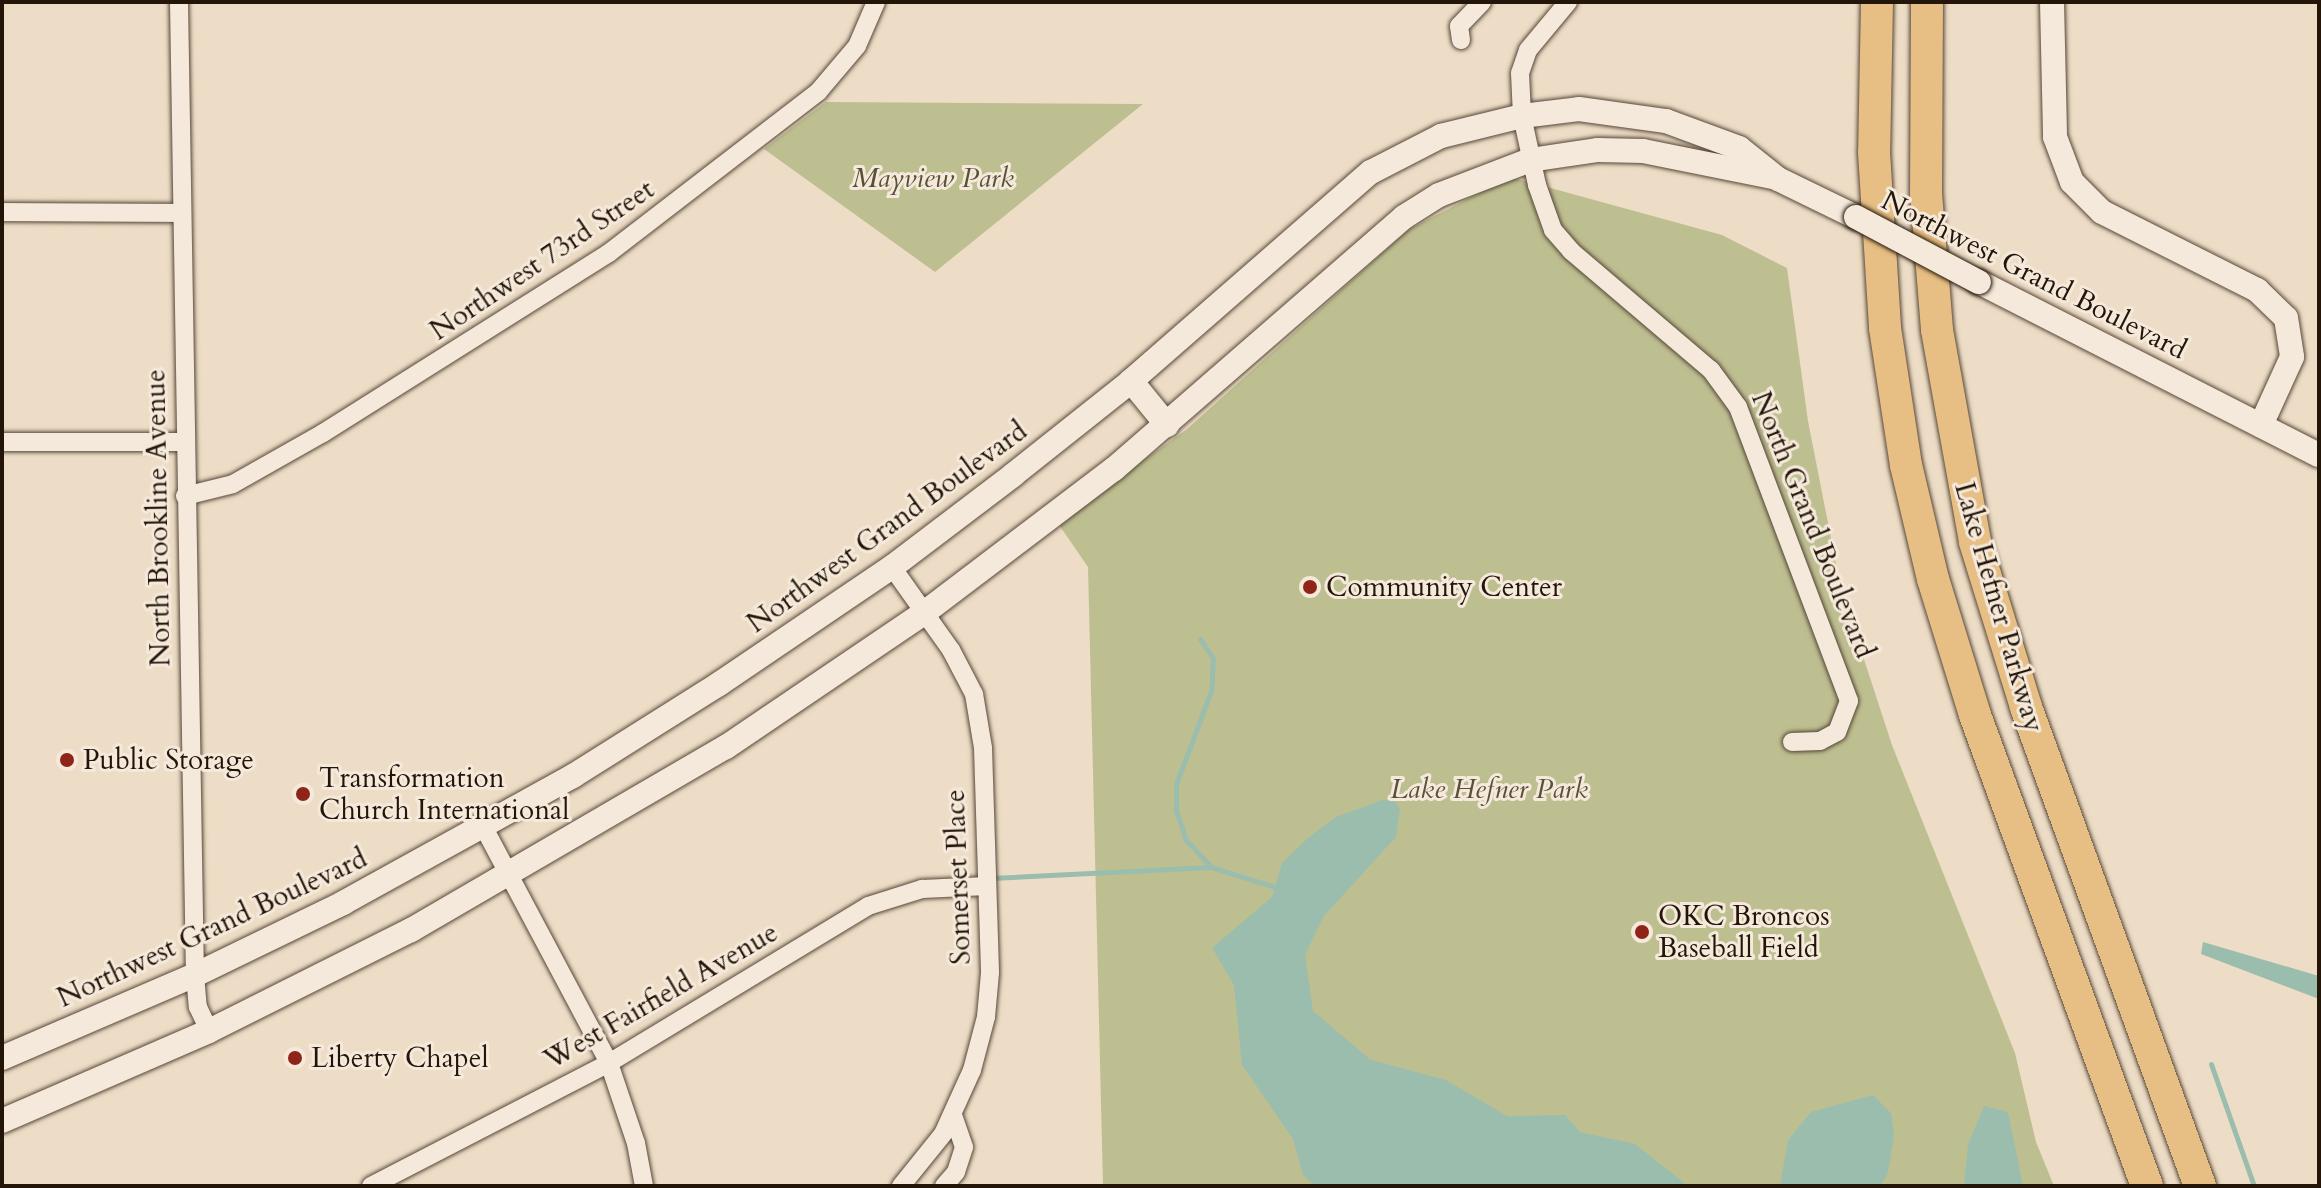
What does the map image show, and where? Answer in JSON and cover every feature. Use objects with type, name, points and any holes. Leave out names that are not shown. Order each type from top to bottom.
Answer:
[{"type":"highway","name":"Lake Hefner Parkway","points":[[1877,2],[1874,152],[1883,298],[1906,465],[1933,579],[1975,715],[2147,1186]]},
{"type":"highway","name":"Lake Hefner Parkway","points":[[1927,2],[1926,193],[1936,315],[1954,444],[1975,542],[2026,707],[2200,1186]]},
{"type":"street","name":"North Brookline Avenue","points":[[179,2],[195,975],[198,1007],[209,1031]]},
{"type":"street","name":"Northwest 73rd Street","points":[[185,496],[233,484],[323,433],[609,253],[818,92],[857,46],[876,2]]},
{"type":"street","points":[[1461,40],[1459,26],[1482,2]]},
{"type":"street","name":"North Grand Boulevard","points":[[1568,2],[1523,61],[1522,116],[1530,160],[1553,230],[1711,370],[1738,407],[1849,701],[1837,732],[1820,741],[1792,742]]},
{"type":"street","points":[[2052,2],[2055,137],[2072,182],[2102,212],[2257,290],[2286,318],[2292,357],[2261,425]]},
{"type":"street","name":"Northwest Grand Boulevard","points":[[2,1058],[195,975],[483,826],[684,707],[892,567],[1131,381],[1371,172],[1441,136],[1522,116],[1579,109],[1666,121],[1739,148],[1787,183],[2319,455]]},
{"type":"street","name":"Northwest Grand Boulevard","points":[[2,1121],[209,1031],[510,877],[726,747],[924,613],[1167,425],[1404,217],[1463,184],[1530,160],[1598,150],[1643,151],[1787,183]]},
{"type":"street","points":[[2,212],[182,213]]},
{"type":"street","points":[[1131,381],[1167,425]]},
{"type":"street","points":[[2,442],[184,442]]},
{"type":"street","name":"Somerset Place","points":[[892,567],[965,674],[977,707],[987,886],[986,1017],[972,1070],[953,1115],[929,1155],[901,1186]]},
{"type":"street","points":[[483,826],[609,1063],[636,1143],[644,1186]]},
{"type":"street","name":"West Fairfield Avenue","points":[[371,1186],[609,1063],[868,906],[922,889],[987,886]]},
{"type":"street","points":[[944,1186],[956,1172],[964,1147],[953,1115]]},
{"type":"green space","name":"Mayview Park","points":[[826,102],[1143,104],[935,272],[764,149]]},
{"type":"green space","name":"Lake Hefner Park","points":[[1510,177],[1722,235],[1787,268],[1808,421],[1841,589],[1892,745],[2015,1053],[2036,1142],[2054,1186],[1103,1186],[1088,567],[1057,522],[1186,430],[1408,230]]},
{"type":"shaded area","points":[[1382,800],[1394,800],[1400,809],[1396,837],[1324,916],[1305,955],[1313,1011],[1371,1060],[1446,1080],[1507,1116],[1565,1115],[1580,1132],[1635,1144],[1688,1186],[1315,1186],[1303,1175],[1293,1139],[1242,1065],[1234,985],[1212,948],[1272,897],[1282,863],[1309,837],[1336,817]]},
{"type":"shaded area","points":[[2203,942],[2319,976],[2319,999],[2201,954]]},
{"type":"shaded area","points":[[1873,1095],[1891,1113],[1894,1135],[1888,1173],[1880,1186],[1780,1186],[1788,1140],[1811,1112]]},
{"type":"shaded area","points":[[1984,1106],[2008,1112],[2023,1186],[1964,1186],[1968,1144]]},
{"type":"waterway","points":[[1200,639],[1213,658],[1211,691],[1176,784],[1176,810],[1186,840],[1211,867],[1275,887]]},
{"type":"waterway","points":[[992,878],[1211,867]]},
{"type":"waterway","points":[[2211,1064],[2254,1186]]},
{"type":"place","name":"Community Center","points":[[1310,587]]},
{"type":"place","name":"Public Storage","points":[[67,760]]},
{"type":"place","name":"Transformation Church International","points":[[303,794]]},
{"type":"place","name":"OKC Broncos Baseball Field","points":[[1642,932]]},
{"type":"place","name":"Liberty Chapel","points":[[295,1058]]}]
